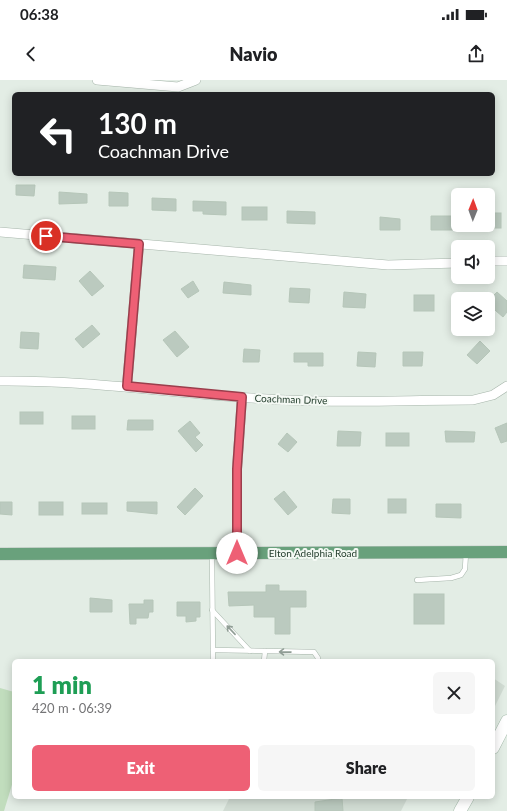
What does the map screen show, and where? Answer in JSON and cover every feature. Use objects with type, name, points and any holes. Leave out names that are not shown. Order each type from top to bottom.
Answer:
[{"type":"main road","name":"Elton Adelphia Road","points":[[0,554],[507,552]]},
{"type":"main road","points":[[495,744],[507,721]]},
{"type":"main road","points":[[460,811],[467,799]]},
{"type":"street","points":[[97,80],[178,87],[196,80]]},
{"type":"street","points":[[0,232],[388,265],[451,263]]},
{"type":"street","points":[[127,386],[139,244]]},
{"type":"street","points":[[495,261],[507,261]]},
{"type":"street","name":"Coachman Drive","points":[[0,381],[66,381],[242,397],[313,401],[473,400],[493,395],[507,386]]},
{"type":"street","points":[[237,553],[237,469],[242,397]]},
{"type":"lane","points":[[417,580],[451,578],[461,575],[465,569],[466,552]]},
{"type":"lane","points":[[212,553],[213,659]]},
{"type":"lane","points":[[212,610],[250,651]]},
{"type":"lane","points":[[212,650],[314,652],[318,659]]},
{"type":"lane","points":[[264,659],[265,651]]},
{"type":"shaded area","points":[[495,679],[505,686],[495,706]]},
{"type":"shaded area","points":[[229,799],[407,799],[401,811],[223,811]]},
{"type":"green space","points":[[0,688],[12,691],[12,785],[4,811],[0,811]]},
{"type":"building","points":[[16,185],[35,185],[34,196],[16,195]]},
{"type":"building","points":[[59,192],[87,194],[87,203],[59,204]]},
{"type":"building","points":[[109,192],[128,193],[128,206],[109,206]]},
{"type":"building","points":[[152,198],[176,199],[176,211],[152,210]]},
{"type":"building","points":[[193,201],[226,202],[226,215],[203,214],[203,211],[193,211]]},
{"type":"building","points":[[242,207],[267,207],[267,220],[242,220]]},
{"type":"building","points":[[287,211],[315,212],[315,224],[287,223]]},
{"type":"building","points":[[495,213],[501,213],[501,228],[495,228]]},
{"type":"building","points":[[431,216],[451,216],[451,230],[431,230]]},
{"type":"building","points":[[380,217],[400,219],[400,230],[380,230]]},
{"type":"building","points":[[24,265],[56,267],[55,280],[23,278]]},
{"type":"building","points":[[90,271],[104,286],[92,296],[79,281]]},
{"type":"building","points":[[193,281],[199,291],[188,298],[181,289]]},
{"type":"building","points":[[224,282],[251,285],[251,295],[223,293]]},
{"type":"building","points":[[290,288],[310,289],[309,303],[289,302]]},
{"type":"building","points":[[344,292],[366,294],[365,308],[343,307]]},
{"type":"building","points":[[497,292],[507,301],[507,312],[503,317],[495,310],[495,294]]},
{"type":"building","points":[[414,295],[434,295],[434,311],[414,311]]},
{"type":"building","points":[[92,325],[100,334],[83,348],[75,339]]},
{"type":"building","points":[[175,331],[189,347],[177,357],[163,340]]},
{"type":"building","points":[[21,332],[39,333],[38,349],[20,348]]},
{"type":"building","points":[[480,341],[490,351],[477,364],[467,355]]},
{"type":"building","points":[[244,349],[260,350],[259,362],[243,362]]},
{"type":"building","points":[[358,352],[376,353],[375,367],[357,366]]},
{"type":"building","points":[[403,352],[423,352],[422,366],[403,366]]},
{"type":"building","points":[[294,353],[323,353],[323,366],[308,366],[308,362],[294,362]]},
{"type":"building","points":[[20,412],[43,412],[43,424],[20,424]]},
{"type":"building","points":[[72,416],[95,416],[95,429],[72,429]]},
{"type":"building","points":[[128,420],[153,420],[153,430],[127,430]]},
{"type":"building","points":[[190,421],[200,433],[195,437],[203,445],[196,452],[178,431]]},
{"type":"building","points":[[507,423],[507,441],[501,443],[495,428]]},
{"type":"building","points":[[338,431],[361,432],[360,446],[337,446]]},
{"type":"building","points":[[445,431],[475,432],[474,442],[446,442]]},
{"type":"building","points":[[287,433],[297,442],[288,452],[278,444]]},
{"type":"building","points":[[386,433],[409,433],[409,446],[386,446]]},
{"type":"building","points":[[195,488],[203,496],[185,515],[177,507]]},
{"type":"building","points":[[284,491],[297,507],[288,515],[274,499]]},
{"type":"building","points":[[333,499],[350,499],[350,514],[332,513]]},
{"type":"building","points":[[388,499],[406,499],[406,513],[388,513]]},
{"type":"building","points":[[0,502],[12,502],[12,515],[0,514]]},
{"type":"building","points":[[39,502],[63,502],[63,515],[39,515]]},
{"type":"building","points":[[127,502],[157,502],[157,514],[127,511]]},
{"type":"building","points":[[82,503],[107,503],[107,514],[82,514]]},
{"type":"building","points":[[436,504],[461,504],[461,518],[436,517]]},
{"type":"building","points":[[266,585],[279,585],[279,591],[306,591],[306,607],[290,607],[290,634],[275,634],[275,617],[254,617],[254,605],[229,606],[228,592],[266,592]]},
{"type":"building","points":[[414,594],[444,594],[444,624],[414,624]]},
{"type":"building","points":[[90,598],[112,600],[112,612],[90,612]]},
{"type":"building","points":[[144,600],[153,600],[153,612],[149,612],[148,618],[136,618],[136,624],[130,624],[129,604],[144,604]]},
{"type":"building","points":[[177,602],[200,602],[200,617],[196,617],[196,621],[186,622],[186,616],[177,616]]},
{"type":"building","points":[[342,799],[343,811],[315,811],[315,802]]},
{"type":"route","points":[[46,236],[139,244],[127,386],[242,397],[237,469],[237,553]]}]
